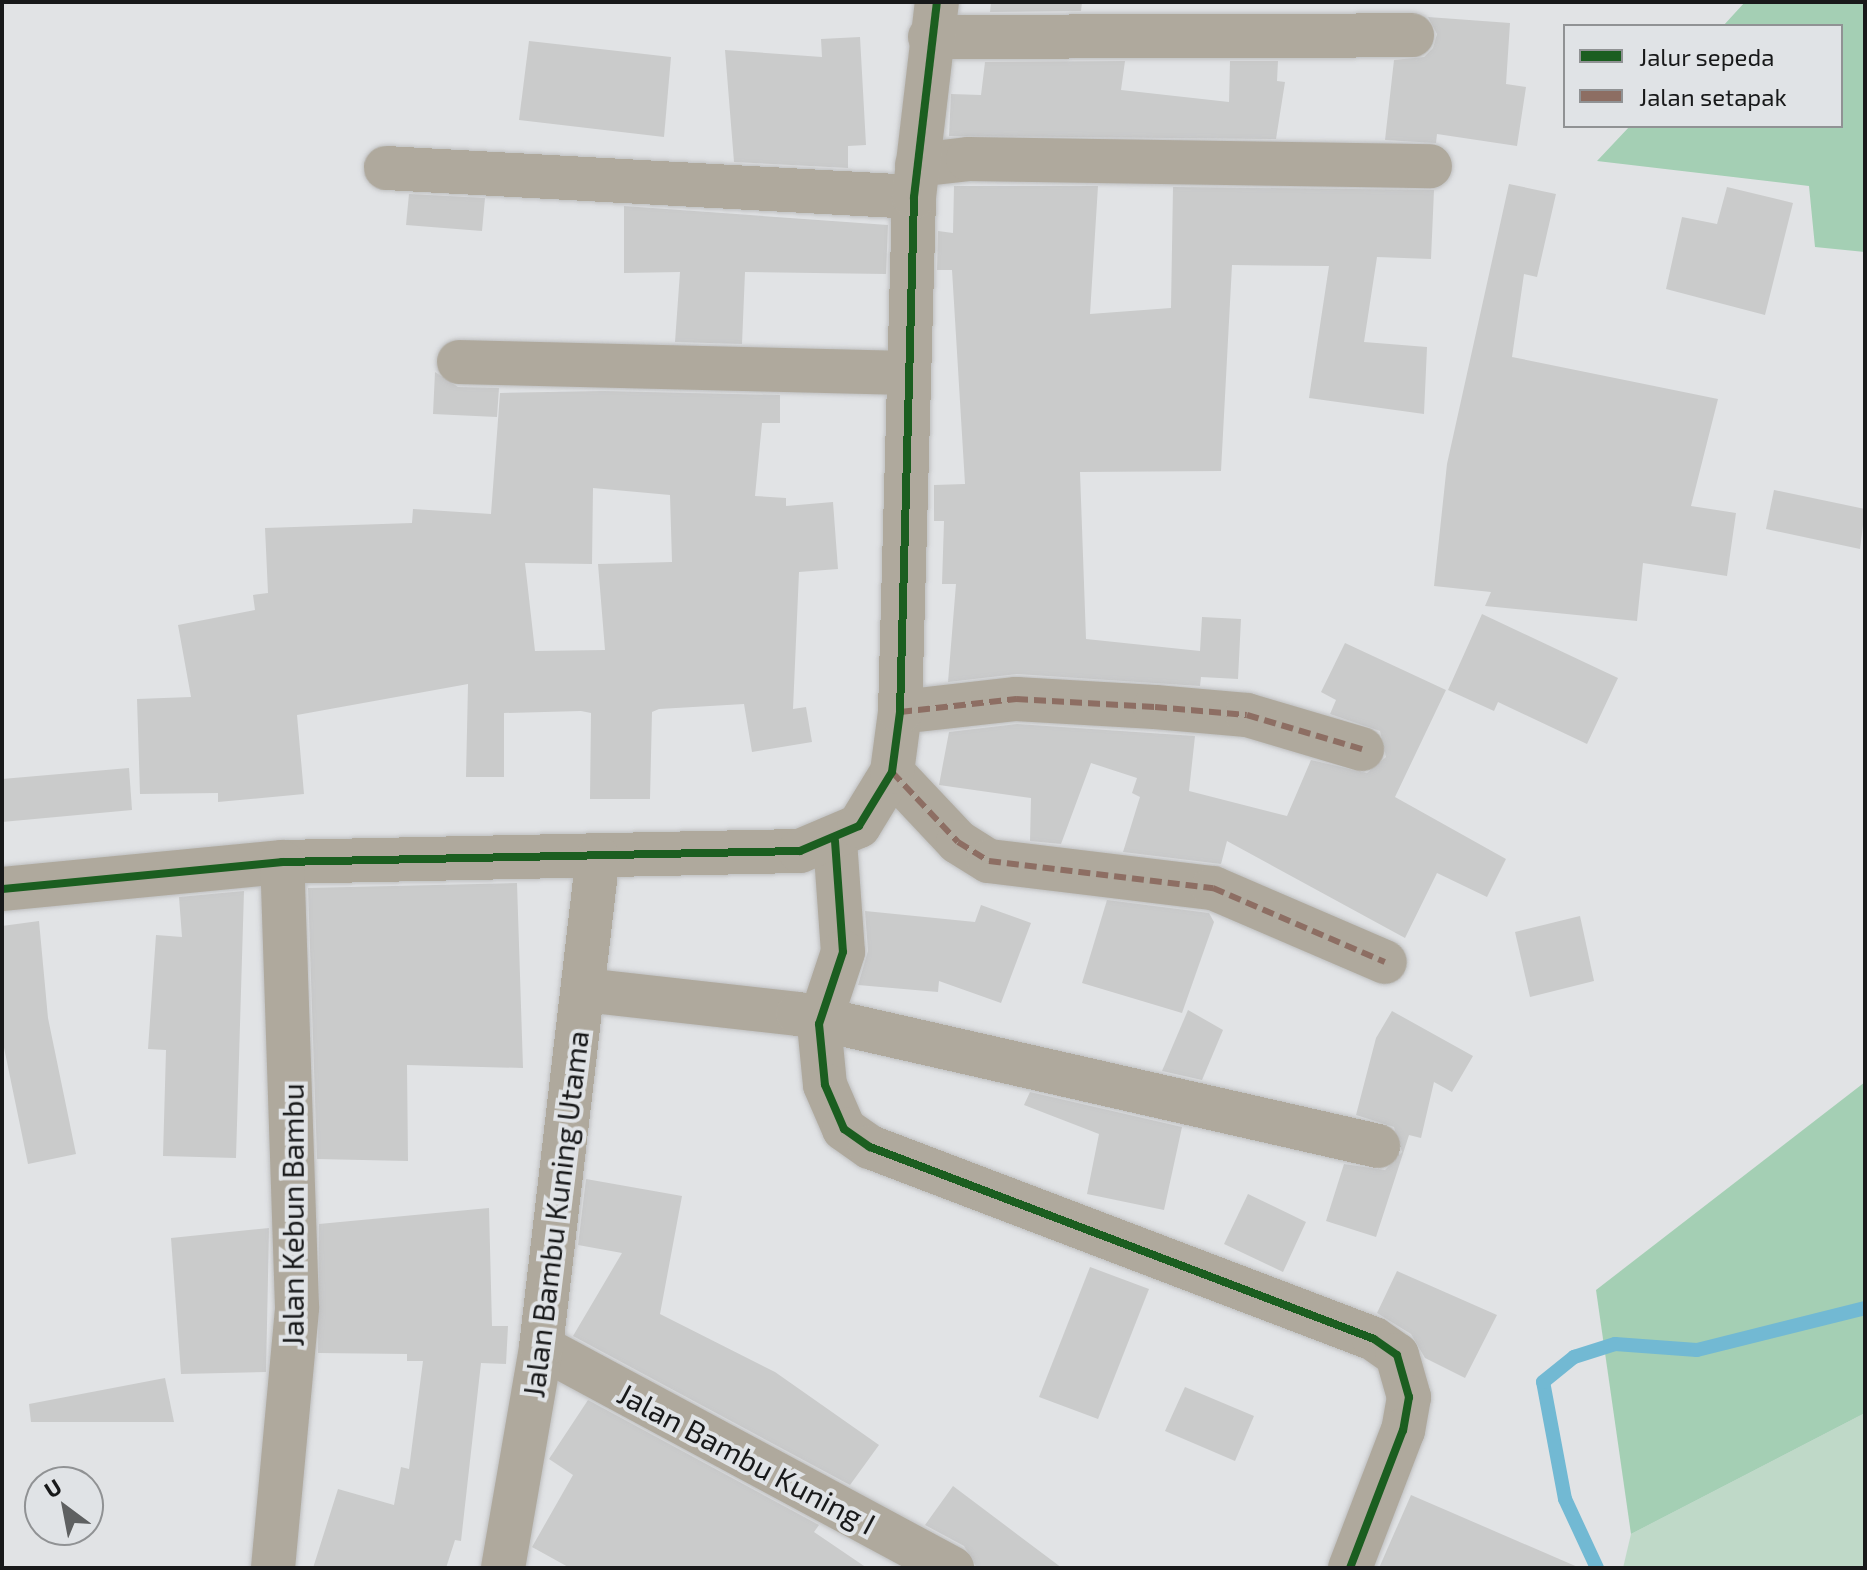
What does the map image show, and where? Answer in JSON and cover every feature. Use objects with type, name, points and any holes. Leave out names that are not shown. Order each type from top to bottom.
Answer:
[{"type":"street","points":[[2,889],[282,862],[598,858],[800,851],[835,841],[877,805],[892,772],[900,712],[906,373],[916,181],[934,19],[1412,35]]},
{"type":"street","points":[[386,168],[916,181],[968,159],[1430,166]]},
{"type":"street","points":[[459,362],[906,373]]},
{"type":"street","points":[[900,712],[1016,699],[1170,708],[1247,715],[1362,749]]},
{"type":"street","points":[[892,772],[958,842],[989,861],[1213,888],[1385,962]]},
{"type":"street","points":[[835,841],[843,952],[819,1019],[832,1112],[870,1147],[1374,1339],[1397,1355],[1409,1397],[1403,1430],[1350,1568]]},
{"type":"street","name":"Jalan Bambu Kuning Utama","points":[[510,1565],[541,1347],[552,1206],[585,990],[598,858]]},
{"type":"street","name":"Jalan Kebun Bambu","points":[[273,1568],[297,1307],[282,862]]},
{"type":"street","points":[[585,990],[819,1019],[1378,1146]]},
{"type":"street","name":"Jalan Bambu Kuning I","points":[[541,1347],[952,1568]]},
{"type":"green space","points":[[1745,2],[1865,2],[1865,252],[1815,247],[1809,186],[1597,161],[1628,128],[1843,128],[1843,24],[1725,24]]},
{"type":"green space","points":[[1865,1082],[1865,1413],[1631,1534],[1596,1290]]},
{"type":"green space","points":[[1865,1413],[1865,1568],[1623,1568],[1631,1534]]},
{"type":"building","points":[[991,2],[1082,2],[1081,11],[990,12]]},
{"type":"building","points":[[1428,17],[1510,23],[1506,84],[1526,87],[1517,146],[1437,134],[1436,143],[1385,140],[1394,60],[1424,57],[1433,48],[1437,34]]},
{"type":"building","points":[[860,37],[866,145],[848,146],[848,168],[734,162],[725,50],[822,57],[821,39]]},
{"type":"building","points":[[529,41],[671,57],[664,137],[519,120]]},
{"type":"building","points":[[1125,61],[1121,90],[1229,102],[1230,61],[1278,61],[1277,81],[1285,82],[1276,139],[949,136],[951,94],[981,95],[985,62]]},
{"type":"building","points":[[1509,184],[1556,194],[1537,277],[1524,274],[1512,357],[1718,399],[1691,506],[1736,513],[1727,576],[1643,563],[1637,621],[1485,606],[1491,592],[1434,586],[1447,464]]},
{"type":"building","points":[[954,186],[1098,186],[1090,314],[1171,308],[1173,187],[1434,190],[1431,259],[1377,257],[1364,342],[1427,347],[1424,414],[1309,398],[1329,266],[1232,265],[1221,471],[1080,472],[1086,639],[1200,651],[1202,617],[1241,619],[1238,679],[1201,677],[1200,686],[1017,674],[948,682],[956,584],[942,584],[944,521],[934,521],[934,485],[965,484],[952,270],[937,270],[938,231],[953,233]]},
{"type":"building","points":[[1727,187],[1793,203],[1765,315],[1666,289],[1682,217],[1717,224]]},
{"type":"building","points":[[409,194],[485,198],[482,231],[406,225]]},
{"type":"building","points":[[624,206],[888,225],[886,274],[745,272],[742,344],[675,342],[680,272],[624,273]]},
{"type":"building","points":[[435,372],[458,387],[499,388],[497,417],[433,414]]},
{"type":"building","points":[[604,391],[780,395],[780,423],[762,423],[755,496],[786,498],[786,506],[833,502],[838,569],[799,572],[793,709],[806,707],[812,742],[752,752],[744,704],[659,709],[652,712],[650,799],[590,799],[591,713],[581,711],[504,713],[504,777],[466,777],[468,684],[297,715],[304,794],[218,802],[218,793],[140,794],[137,699],[191,697],[178,625],[255,610],[253,595],[268,593],[265,528],[412,523],[413,509],[491,514],[500,393]],"holes":[[[593,488],[670,495],[672,562],[598,564],[605,650],[535,651],[525,563],[592,564]]]},
{"type":"building","points":[[1774,490],[1865,509],[1860,549],[1766,529]]},
{"type":"building","points":[[1482,614],[1618,678],[1587,744],[1498,702],[1494,711],[1448,690]]},
{"type":"building","points":[[1345,643],[1446,690],[1395,797],[1506,859],[1487,897],[1437,873],[1405,938],[1227,841],[1221,864],[1123,852],[1140,797],[1132,793],[1137,778],[1091,763],[1061,844],[1030,841],[1031,798],[939,785],[949,732],[1017,724],[1195,736],[1189,791],[1287,816],[1311,760],[1367,773],[1386,757],[1380,731],[1330,714],[1336,700],[1321,692]]},
{"type":"building","points":[[129,768],[132,810],[2,822],[2,779]]},
{"type":"building","points":[[517,883],[523,1068],[407,1065],[408,1161],[317,1159],[308,888]]},
{"type":"building","points":[[244,891],[236,1158],[163,1156],[166,1050],[148,1049],[156,935],[182,937],[179,897]]},
{"type":"building","points":[[1107,900],[1209,913],[1214,922],[1182,1013],[1082,983]]},
{"type":"building","points":[[981,905],[1031,923],[1001,1003],[939,981],[938,992],[858,985],[868,951],[865,911],[975,922]]},
{"type":"building","points":[[1580,916],[1594,981],[1530,997],[1515,932]]},
{"type":"building","points":[[39,921],[48,1018],[76,1154],[28,1164],[2,1038],[2,926]]},
{"type":"building","points":[[1188,1010],[1223,1030],[1202,1080],[1162,1071]]},
{"type":"building","points":[[1392,1011],[1473,1056],[1452,1092],[1434,1082],[1421,1138],[1409,1135],[1376,1237],[1326,1221],[1344,1164],[1385,1170],[1402,1152],[1394,1127],[1356,1115],[1376,1038]]},
{"type":"building","points":[[1030,1092],[1182,1127],[1164,1210],[1087,1194],[1099,1134],[1024,1105]]},
{"type":"building","points":[[586,1179],[682,1196],[660,1314],[775,1372],[879,1445],[850,1485],[573,1336],[622,1253],[578,1245]]},
{"type":"building","points":[[1248,1194],[1306,1222],[1283,1272],[1224,1244]]},
{"type":"building","points":[[489,1208],[492,1326],[508,1326],[506,1364],[481,1363],[461,1541],[455,1540],[446,1568],[313,1568],[338,1489],[394,1505],[401,1467],[409,1469],[423,1361],[407,1361],[407,1354],[318,1353],[319,1224]]},
{"type":"building","points":[[269,1228],[266,1372],[181,1374],[171,1238]]},
{"type":"building","points":[[1090,1267],[1149,1289],[1098,1419],[1039,1397]]},
{"type":"building","points":[[1397,1271],[1497,1315],[1465,1378],[1425,1358],[1411,1334],[1377,1313]]},
{"type":"building","points":[[165,1378],[174,1422],[31,1422],[29,1404]]},
{"type":"building","points":[[1185,1387],[1254,1416],[1235,1461],[1165,1431]]},
{"type":"building","points":[[588,1400],[819,1525],[814,1532],[867,1568],[570,1568],[532,1547],[573,1475],[549,1459]]},
{"type":"building","points":[[953,1486],[1062,1568],[977,1568],[964,1546],[925,1525]]},
{"type":"building","points":[[1411,1495],[1580,1568],[1379,1568]]},
{"type":"waterway","points":[[1597,1568],[1565,1499],[1543,1382],[1574,1357],[1615,1344],[1697,1350],[1865,1308]]},
{"type":"marked path","points":[[900,712],[1016,699],[1155,707],[1247,715],[1362,749]]},
{"type":"marked path","points":[[892,772],[958,842],[989,861],[1213,888],[1385,962]]},
{"type":"cycle path","points":[[2,889],[282,862],[800,851],[859,826],[892,772],[900,712],[914,197],[937,2]]},
{"type":"cycle path","points":[[835,841],[843,952],[819,1024],[825,1085],[844,1129],[870,1147],[1374,1339],[1397,1355],[1409,1397],[1403,1430],[1350,1568]]}]
